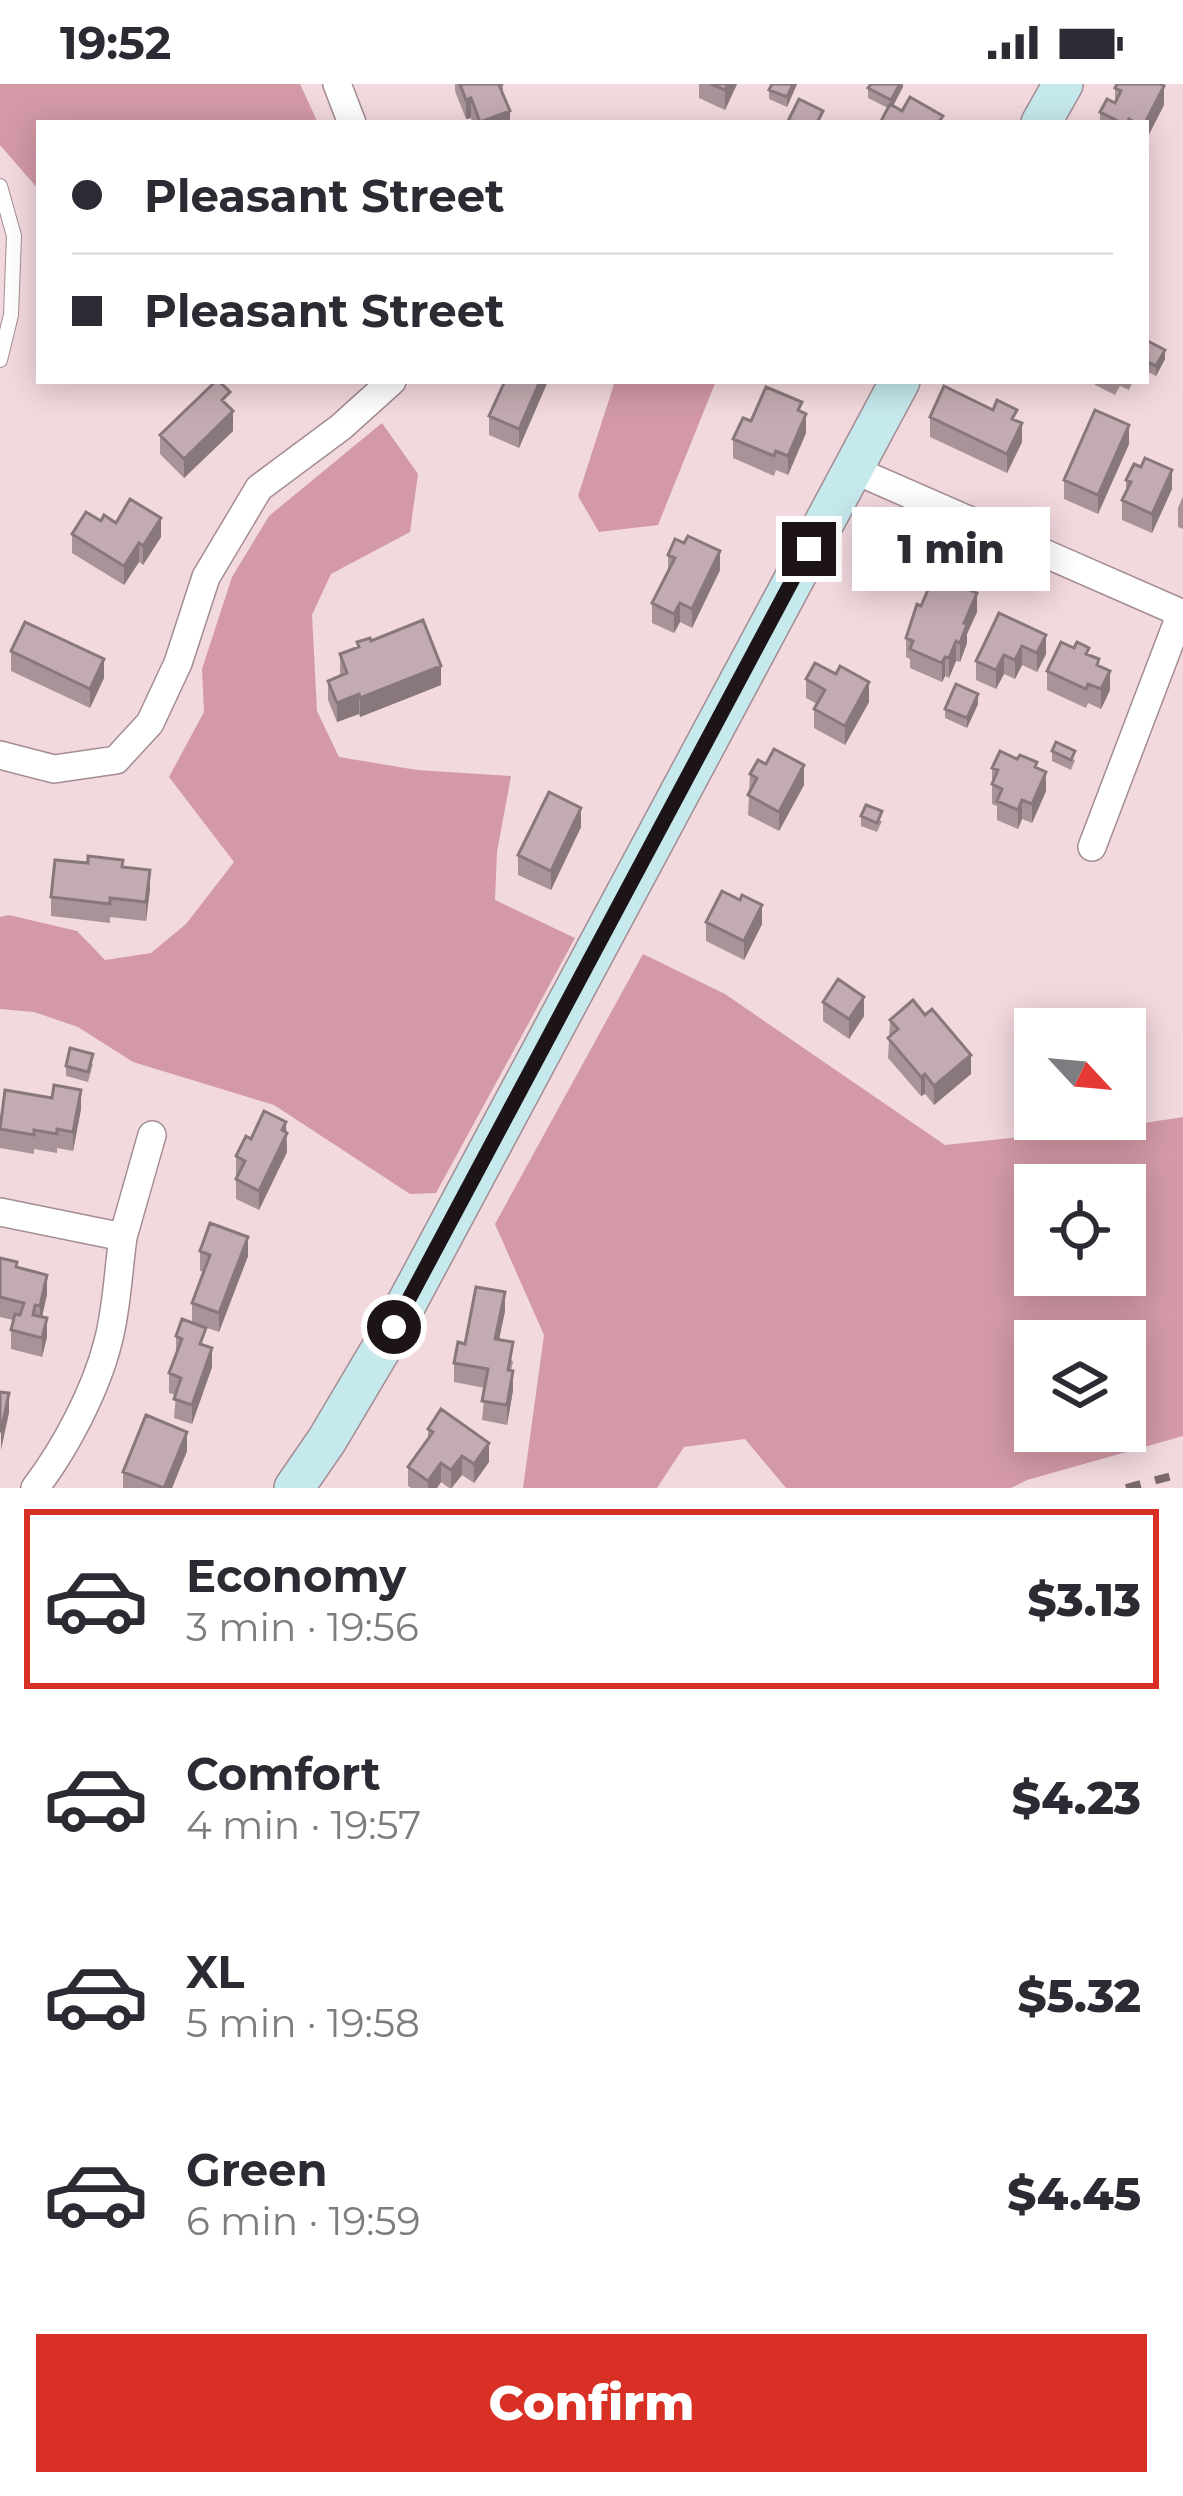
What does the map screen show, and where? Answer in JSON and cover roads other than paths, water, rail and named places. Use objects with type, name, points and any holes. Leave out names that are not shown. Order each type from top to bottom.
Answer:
[{"type":"street","points":[[337,84],[351,120]]},
{"type":"street","points":[[1043,120],[1063,84]]},
{"type":"street","points":[[0,754],[54,770],[116,760],[150,724],[178,663],[206,578],[259,488],[341,427],[389,384]]},
{"type":"street","points":[[294,1488],[405,1306],[898,384]]},
{"type":"street","points":[[852,469],[1182,614],[1092,848]]},
{"type":"street","points":[[35,1488],[81,1414],[108,1344],[123,1238],[152,1135]]},
{"type":"street","points":[[0,1212],[123,1238]]},
{"type":"lane","points":[[0,186],[14,236],[11,315],[0,360]]},
{"type":"railway","points":[[1126,1488],[1183,1473]]}]
